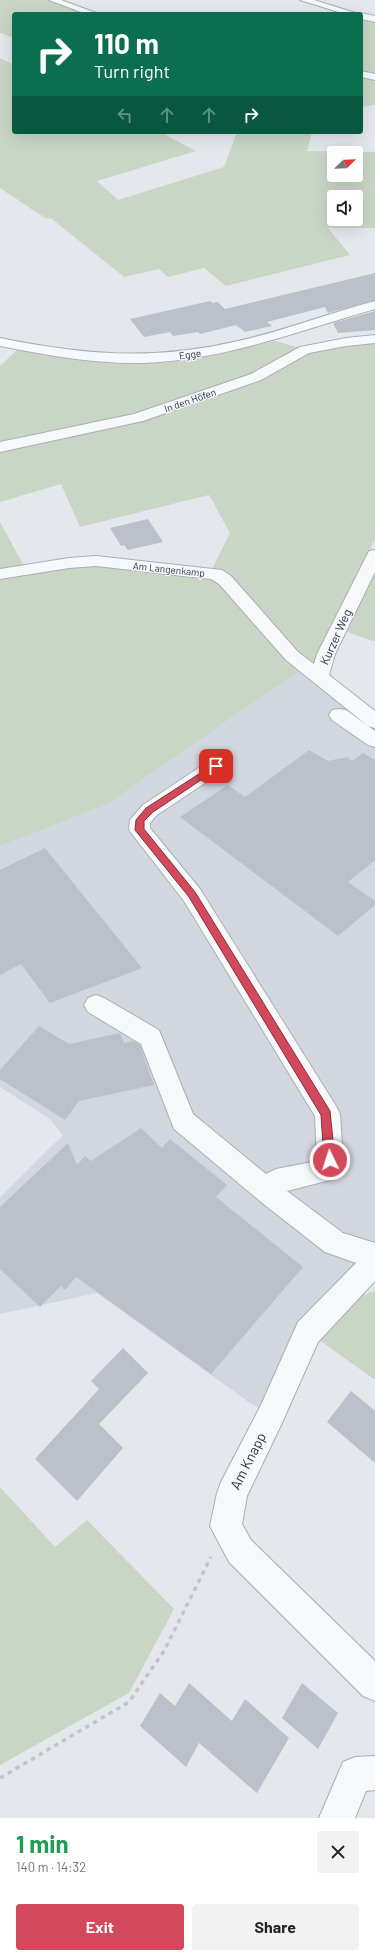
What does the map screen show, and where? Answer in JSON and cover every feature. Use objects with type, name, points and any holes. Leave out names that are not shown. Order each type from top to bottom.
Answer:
[{"type":"street","points":[[53,0],[89,12]]},
{"type":"street","points":[[304,0],[349,12]]},
{"type":"street","points":[[363,16],[375,19]]},
{"type":"street","points":[[363,74],[375,77]]},
{"type":"street","name":"Egge","points":[[0,342],[88,357],[125,359],[169,356],[202,352],[255,341],[375,305]]},
{"type":"street","name":"In den Höfen","points":[[0,447],[138,418],[256,377],[305,350],[346,342],[375,339]]},
{"type":"street","name":"Kurzer Weg","points":[[375,555],[326,654],[319,677],[375,721]]},
{"type":"street","name":"Am Langenkamp","points":[[0,574],[69,563],[96,561],[216,574],[225,580],[292,656],[319,677]]},
{"type":"street","points":[[339,715],[375,740]]},
{"type":"street","points":[[216,766],[150,810],[140,820],[139,830],[192,895],[327,1114],[330,1160],[324,1171],[276,1181]]},
{"type":"street","points":[[96,1005],[151,1037],[183,1121],[275,1197],[335,1243],[375,1256]]},
{"type":"street","name":"Am Knapp","points":[[226,1526],[232,1493],[271,1415],[308,1332],[375,1262]]},
{"type":"street","points":[[226,1526],[240,1551],[375,1684]]},
{"type":"street","points":[[337,1818],[355,1774],[375,1773]]},
{"type":"path","points":[[0,1778],[129,1702],[164,1650],[226,1526]]},
{"type":"shaded area","points":[[304,669],[375,726],[375,1253],[264,1411],[250,1403],[97,1293],[0,1314],[0,1197],[63,1135],[50,1119],[0,1087],[0,846],[215,729]]},
{"type":"green space","points":[[0,0],[50,0],[83,12],[12,12],[12,37],[0,33]]},
{"type":"green space","points":[[363,17],[375,20],[375,75],[363,73]]},
{"type":"green space","points":[[0,58],[12,64],[12,134],[164,134],[196,151],[97,181],[118,200],[224,167],[236,134],[311,134],[307,151],[327,151],[327,182],[363,182],[363,152],[375,152],[375,228],[328,228],[350,255],[226,286],[204,268],[168,277],[159,269],[124,277],[52,219],[45,218],[0,188]]},
{"type":"green space","points":[[363,76],[375,78],[375,105],[363,107]]},
{"type":"green space","points":[[274,341],[302,348],[375,343],[375,539],[318,653],[314,668],[212,569],[230,533],[209,495],[80,527],[61,484],[0,502],[0,366],[17,350],[87,361],[134,362],[158,361],[205,355]]},
{"type":"green space","points":[[0,522],[24,566],[0,571]]},
{"type":"green space","points":[[97,565],[213,577],[304,669],[107,804],[0,846],[0,578],[69,567]]},
{"type":"green space","points":[[375,569],[375,642],[345,631]]},
{"type":"green space","points":[[375,1291],[375,1380],[315,1337],[352,1299]]},
{"type":"green space","points":[[0,1487],[55,1547],[87,1520],[174,1609],[129,1693],[0,1765]]},
{"type":"building","points":[[375,273],[375,300],[328,313],[325,307],[267,322],[272,326],[245,332],[236,325],[200,334],[198,332],[173,336],[170,332],[144,337],[130,319],[210,301],[213,303],[218,302],[225,309]]},
{"type":"building","points":[[375,311],[375,330],[338,333],[333,323]]},
{"type":"building","points":[[148,519],[163,542],[128,550],[124,545],[121,546],[110,528]]},
{"type":"building","points":[[309,750],[328,761],[347,757],[352,761],[363,753],[375,760],[375,860],[348,882],[375,901],[375,905],[338,936],[180,817],[228,785],[245,797]]},
{"type":"building","points":[[45,848],[142,968],[50,1003],[21,964],[0,975],[0,870]]},
{"type":"building","points":[[39,1026],[69,1044],[120,1033],[124,1043],[133,1041],[140,1045],[154,1085],[79,1101],[65,1120],[0,1079],[0,1070]]},
{"type":"building","points":[[141,1128],[162,1148],[170,1139],[227,1185],[216,1197],[303,1267],[211,1374],[76,1277],[65,1290],[61,1286],[40,1307],[0,1269],[0,1207],[68,1143],[77,1165],[85,1156],[91,1161]]},
{"type":"building","points":[[123,1348],[148,1373],[99,1424],[123,1448],[77,1501],[35,1459],[99,1389],[91,1381]]},
{"type":"building","points":[[351,1391],[375,1411],[375,1463],[327,1422]]},
{"type":"building","points":[[189,1683],[232,1721],[245,1699],[289,1738],[257,1793],[199,1743],[186,1767],[140,1726],[160,1693],[175,1706]]},
{"type":"building","points":[[302,1683],[338,1713],[318,1749],[282,1718]]},
{"type":"route","points":[[216,766],[150,810],[140,820],[139,830],[192,895],[327,1114],[330,1160]]}]
